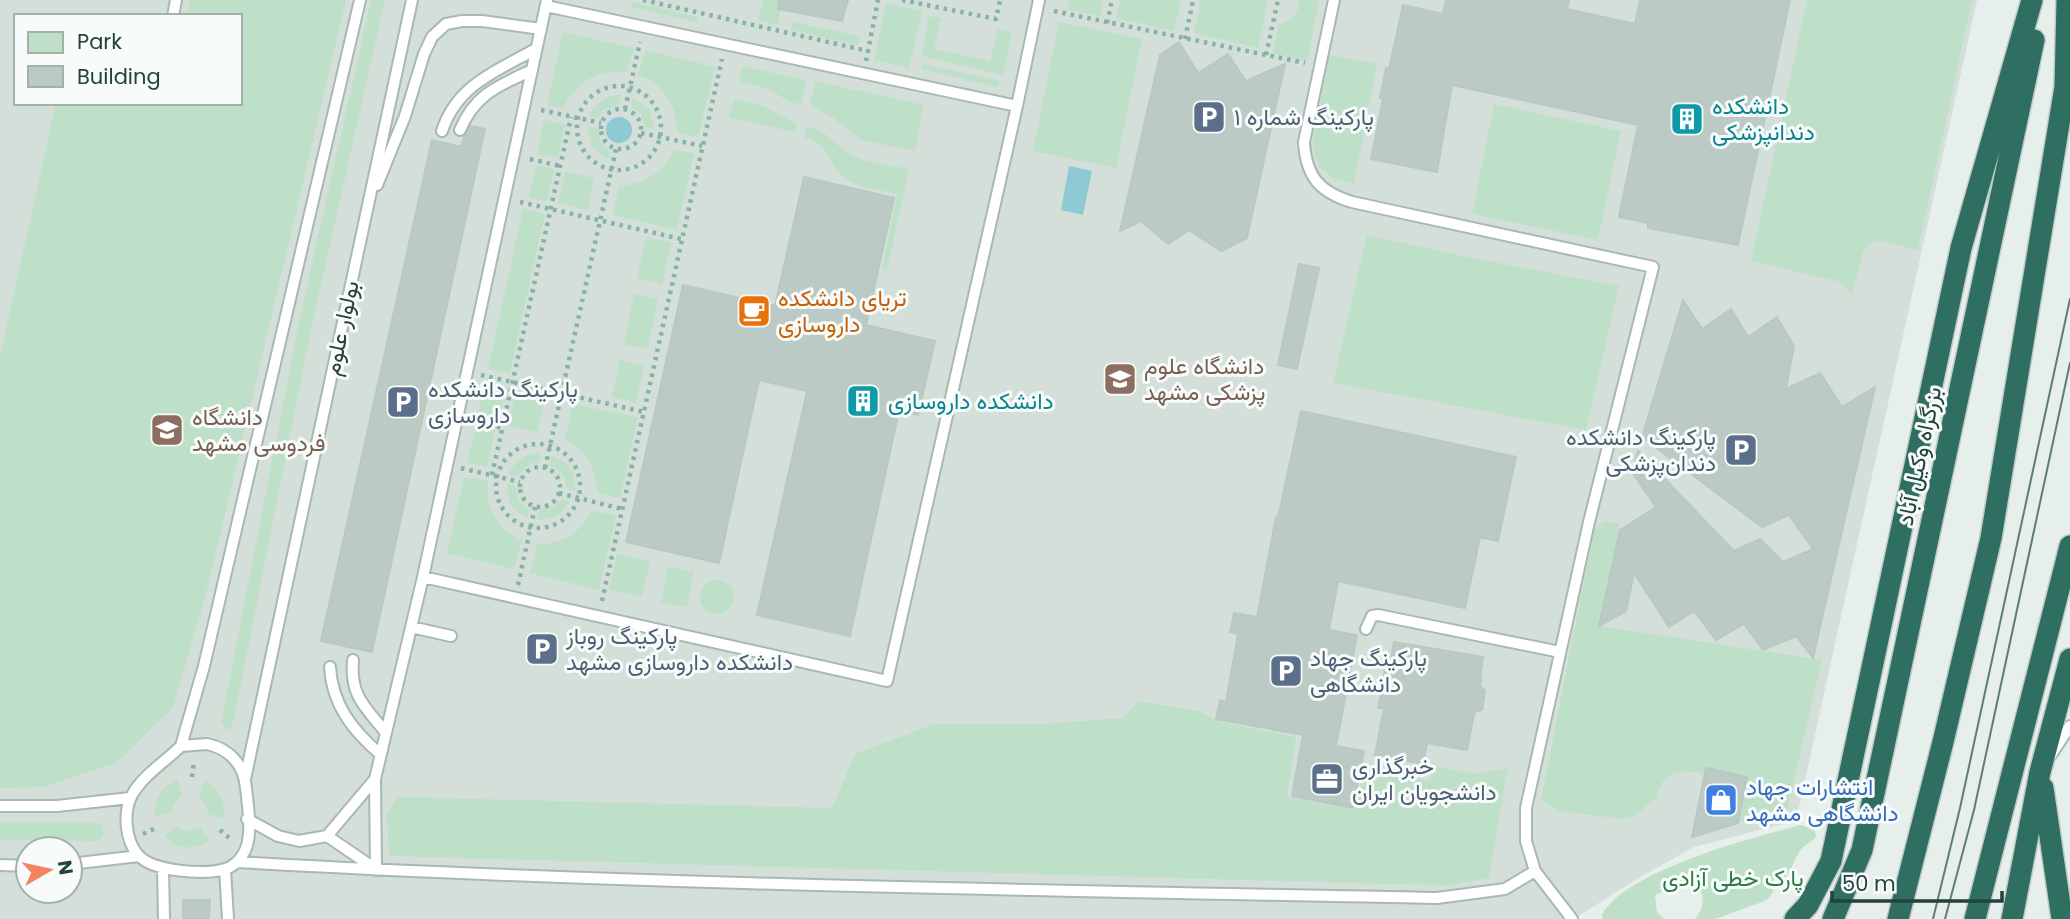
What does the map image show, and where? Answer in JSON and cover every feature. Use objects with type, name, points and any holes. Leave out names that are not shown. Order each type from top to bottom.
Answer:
[{"type":"highway","points":[[1795,919],[1808,905],[1831,861],[1961,248],[2032,0]]},
{"type":"highway","name":"بزرگراه وکیل آباد","points":[[1833,919],[1862,850],[2042,0]]},
{"type":"highway","points":[[1898,919],[1991,538],[2065,87],[2067,0]]},
{"type":"highway","points":[[1975,919],[2070,546]]},
{"type":"highway","points":[[2012,919],[2040,772],[2070,659]]},
{"type":"highway","points":[[2040,772],[2062,919]]},
{"type":"lane","points":[[138,856],[126,822],[127,810],[131,798],[146,778],[181,746],[204,666],[360,0]]},
{"type":"lane","name":"بولوار علوم","points":[[245,779],[412,0]]},
{"type":"lane","points":[[423,577],[887,681],[1039,0]]},
{"type":"lane","points":[[1334,0],[1304,142],[1305,159],[1311,175],[1322,188],[1336,197],[1653,267],[1589,522],[1527,808],[1526,841],[1535,871],[1572,919]]},
{"type":"lane","points":[[376,870],[374,779],[423,577],[547,3],[1017,106]]},
{"type":"lane","points":[[366,210],[405,116],[432,37],[446,24],[462,21],[541,29]]},
{"type":"lane","points":[[442,131],[446,118],[463,93],[482,78],[536,49]]},
{"type":"lane","points":[[460,130],[467,112],[480,98],[531,71]]},
{"type":"lane","points":[[1366,629],[1372,616],[1378,615],[1560,652]]},
{"type":"lane","points":[[411,627],[452,636]]},
{"type":"lane","points":[[353,660],[352,680],[355,692],[386,733]]},
{"type":"lane","points":[[330,667],[331,684],[338,705],[350,724],[380,754]]},
{"type":"lane","points":[[2040,772],[2070,726]]},
{"type":"lane","points":[[84,862],[138,856],[163,869],[175,871],[225,869],[237,862],[247,844],[247,819],[245,779],[236,760],[219,747],[207,744],[181,746]]},
{"type":"lane","points":[[247,819],[278,836],[299,841],[327,836],[374,779]]},
{"type":"lane","points":[[0,806],[57,806],[131,798]]},
{"type":"lane","points":[[327,836],[376,870]]},
{"type":"lane","points":[[237,862],[376,870],[870,886],[1437,898],[1505,889],[1535,871]]},
{"type":"lane","points":[[163,869],[164,919]]},
{"type":"lane","points":[[225,869],[228,919]]},
{"type":"path","points":[[643,0],[868,51]]},
{"type":"path","points":[[864,74],[878,0]]},
{"type":"path","points":[[902,0],[996,19],[1000,0]]},
{"type":"path","points":[[1107,23],[1112,0]]},
{"type":"path","points":[[1185,39],[1193,0]]},
{"type":"path","points":[[1266,55],[1278,0]]},
{"type":"path","points":[[1054,12],[1320,66]]},
{"type":"path","points":[[625,109],[640,41]]},
{"type":"path","points":[[598,617],[722,58]]},
{"type":"path","points":[[612,86],[630,87],[651,100],[659,112],[661,137],[654,153],[644,163],[631,169],[611,170],[592,161],[583,150],[578,137],[578,118],[589,99],[600,90],[612,86]]},
{"type":"path","points":[[625,109],[639,119],[641,133],[635,144],[629,148],[616,149],[602,136],[601,123],[609,112],[625,109]]},
{"type":"path","points":[[541,110],[601,123]]},
{"type":"path","points":[[495,476],[507,457],[518,449],[531,444],[550,446],[570,458],[578,470],[581,484],[579,499],[573,512],[563,522],[550,528],[522,526],[510,519],[502,508],[497,495],[495,476],[502,428],[571,117]]},
{"type":"path","points":[[641,133],[702,146]]},
{"type":"path","points":[[545,468],[616,149]]},
{"type":"path","points":[[530,159],[560,166]]},
{"type":"path","points":[[520,202],[681,239]]},
{"type":"path","points":[[481,375],[644,412]]},
{"type":"path","points":[[471,421],[502,428]]},
{"type":"path","points":[[461,468],[520,482]]},
{"type":"path","points":[[545,468],[558,478],[559,493],[548,506],[529,505],[521,495],[520,482],[528,471],[545,468]]},
{"type":"path","points":[[559,493],[622,509]]},
{"type":"path","points":[[515,598],[535,507]]},
{"type":"shaded area","name":"دانشگاه علوم پزشکی مشهد","points":[[0,0],[1977,0],[1796,821],[1694,847],[1574,919],[0,919]]},
{"type":"green space","points":[[190,0],[346,0],[207,590],[173,708],[116,763],[43,787],[0,788],[0,356],[56,105],[242,105],[242,14],[187,14]]},
{"type":"green space","points":[[371,0],[385,0],[312,325],[234,718],[231,728],[226,730],[221,723],[299,322]]},
{"type":"green space","points":[[763,0],[783,0],[777,25],[758,20]]},
{"type":"green space","points":[[1069,0],[1103,0],[1100,16],[1067,10]]},
{"type":"green space","points":[[1120,0],[1181,0],[1174,31],[1116,18]]},
{"type":"green space","points":[[1201,0],[1268,0],[1258,48],[1194,33]]},
{"type":"green space","points":[[1299,0],[1319,0],[1307,61],[1273,54],[1279,24],[1294,16]]},
{"type":"green space","points":[[1807,0],[1972,0],[1918,250],[1881,241],[1869,243],[1863,252],[1852,295],[1841,282],[1751,261]]},
{"type":"green space","points":[[633,2],[698,17],[697,22],[632,7]]},
{"type":"green space","points":[[886,3],[922,11],[909,68],[874,60]]},
{"type":"green space","points":[[928,16],[941,18],[934,49],[990,61],[998,29],[1012,33],[1003,75],[922,56]]},
{"type":"green space","points":[[792,22],[860,36],[858,45],[791,30]]},
{"type":"green space","points":[[1059,22],[1142,39],[1116,168],[1033,151]]},
{"type":"green space","points":[[563,32],[634,48],[627,72],[607,73],[589,79],[574,91],[564,108],[547,105]]},
{"type":"green space","points":[[645,50],[715,67],[698,137],[677,133],[675,114],[667,97],[655,84],[638,75]]},
{"type":"green space","points":[[1329,55],[1377,64],[1354,184],[1336,179],[1323,171],[1314,150],[1313,140]]},
{"type":"green space","points":[[922,64],[1000,81],[998,87],[921,69]]},
{"type":"green space","points":[[742,66],[806,80],[801,105],[788,101],[769,89],[739,81]]},
{"type":"green space","points":[[815,81],[924,105],[915,151],[861,140],[835,119],[810,105]]},
{"type":"green space","points":[[621,94],[619,105],[605,109],[597,118],[589,116],[602,100]]},
{"type":"green space","points":[[633,98],[649,109],[654,129],[645,127],[641,115],[631,106]]},
{"type":"green space","points":[[734,98],[765,107],[797,124],[796,132],[729,118]]},
{"type":"green space","points":[[1494,104],[1621,131],[1598,240],[1472,214]]},
{"type":"green space","points":[[544,120],[565,124],[558,158],[537,154]]},
{"type":"green space","points":[[588,126],[598,128],[600,142],[610,151],[608,159],[599,154],[593,146]]},
{"type":"green space","points":[[806,127],[821,132],[863,160],[909,169],[887,270],[882,269],[897,194],[863,187],[845,178],[819,145],[804,137]]},
{"type":"green space","points":[[673,149],[694,154],[677,230],[613,215],[619,187],[652,176],[664,165]]},
{"type":"green space","points":[[536,165],[554,169],[547,201],[529,197]]},
{"type":"green space","points":[[565,172],[594,178],[588,210],[558,203]]},
{"type":"green space","points":[[523,209],[545,214],[510,373],[488,369]]},
{"type":"green space","points":[[1367,235],[1619,286],[1586,430],[1333,383]]},
{"type":"green space","points":[[646,237],[671,243],[662,284],[637,279]]},
{"type":"green space","points":[[634,294],[658,299],[648,349],[624,344]]},
{"type":"green space","points":[[620,360],[644,366],[636,403],[612,397]]},
{"type":"green space","points":[[485,383],[507,388],[498,424],[477,419]]},
{"type":"green space","points":[[516,390],[546,398],[537,432],[508,426]]},
{"type":"green space","points":[[573,404],[638,417],[620,498],[597,493],[595,476],[589,462],[579,449],[565,439]]},
{"type":"green space","points":[[476,426],[495,431],[487,467],[467,463]]},
{"type":"green space","points":[[541,453],[540,463],[531,463],[516,476],[508,475],[521,459],[530,454]]},
{"type":"green space","points":[[551,456],[562,460],[569,468],[575,491],[566,488],[562,474],[549,465]]},
{"type":"green space","points":[[464,477],[488,481],[488,500],[495,516],[506,530],[522,540],[514,569],[447,553]]},
{"type":"green space","points":[[507,484],[515,486],[519,502],[529,509],[527,518],[511,504]]},
{"type":"green space","points":[[561,500],[570,501],[560,513],[537,520],[539,510],[551,508]]},
{"type":"green space","points":[[592,510],[616,516],[599,590],[530,573],[537,544],[555,542],[570,536],[588,518]]},
{"type":"green space","points":[[1605,521],[1619,524],[1620,530],[1599,626],[1822,660],[1786,814],[1738,823],[1747,777],[1706,768],[1705,774],[1680,772],[1668,776],[1659,788],[1657,798],[1634,816],[1622,819],[1558,811],[1541,799],[1594,530]]},
{"type":"green space","points":[[617,554],[650,561],[642,597],[609,589]]},
{"type":"green space","points":[[668,567],[694,572],[687,607],[661,602]]},
{"type":"green space","points":[[717,580],[729,585],[734,597],[729,609],[717,614],[705,609],[700,597],[705,585]]},
{"type":"green space","points":[[1139,701],[1199,711],[1221,722],[1296,737],[1287,797],[1355,810],[1364,768],[1430,781],[1435,767],[1477,774],[1508,768],[1489,878],[1450,885],[1391,884],[389,856],[387,814],[397,797],[832,808],[855,754],[934,724],[1042,724],[1122,718]]},
{"type":"green space","points":[[178,779],[182,796],[173,804],[171,813],[155,816],[155,804],[160,793]]},
{"type":"green space","points":[[204,780],[220,796],[224,819],[208,814],[207,807],[199,797]]},
{"type":"green space","points":[[0,822],[95,822],[101,824],[104,835],[95,841],[84,841],[84,835],[14,835],[14,840],[0,840]]},
{"type":"green space","name":"پارک خطی آزادی","points":[[1801,825],[1814,829],[1816,836],[1801,849],[1782,881],[1775,879],[1772,882],[1773,892],[1762,902],[1715,919],[1695,919],[1703,903],[1701,892],[1689,879],[1655,895],[1657,912],[1664,919],[1603,919],[1602,915],[1615,899],[1662,870],[1723,847]]},
{"type":"green space","points":[[176,826],[187,831],[200,827],[210,841],[193,847],[175,844],[164,837]]},
{"type":"water","points":[[619,117],[628,121],[632,130],[628,139],[619,143],[610,139],[606,130],[610,121]]},
{"type":"water","points":[[1069,166],[1092,171],[1083,215],[1061,210]]},
{"type":"building","points":[[779,0],[848,0],[842,21],[778,9]]},
{"type":"building","name":"دانشکده دندانپزشکی","points":[[1446,0],[1569,0],[1567,9],[1635,24],[1640,0],[1790,0],[1738,245],[1648,228],[1648,223],[1619,217],[1638,125],[1452,85],[1437,172],[1371,159],[1386,68],[1389,69],[1403,5],[1443,14]]},
{"type":"building","name":"پارکینگ شماره ۱","points":[[1179,42],[1198,73],[1228,54],[1246,81],[1285,64],[1247,238],[1221,251],[1189,230],[1168,244],[1141,221],[1120,231],[1160,55]]},
{"type":"building","name":"پارکینگ دانشکده داروسازی","points":[[471,126],[485,129],[372,652],[321,641],[432,140],[461,147]]},
{"type":"building","name":"دانشکده داروسازی","points":[[804,177],[894,198],[866,325],[935,341],[918,415],[899,411],[850,636],[757,615],[807,391],[759,380],[719,563],[626,542],[683,285],[775,306]]},
{"type":"building","points":[[1299,264],[1319,268],[1297,369],[1278,365]]},
{"type":"building","name":"پارکینگ دانشکده دندان‌پزشکی","points":[[1683,300],[1702,329],[1731,309],[1748,337],[1777,317],[1794,346],[1786,389],[1820,373],[1842,407],[1875,387],[1813,658],[1796,636],[1763,650],[1744,624],[1716,640],[1694,611],[1669,627],[1634,573],[1626,611],[1599,626],[1620,530],[1656,507],[1632,472],[1638,451],[1734,551],[1760,539],[1783,562],[1813,549],[1789,515],[1762,527],[1642,437]]},
{"type":"building","points":[[1301,411],[1516,457],[1498,541],[1480,537],[1465,608],[1338,581],[1329,630],[1357,635],[1336,746],[1364,751],[1353,808],[1292,796],[1303,735],[1216,719],[1220,700],[1226,702],[1238,634],[1230,632],[1234,613],[1257,617],[1276,517],[1278,518]]},
{"type":"building","points":[[1394,642],[1483,657],[1480,686],[1485,691],[1482,710],[1475,712],[1467,750],[1427,743],[1423,764],[1375,755],[1384,708],[1378,708],[1387,658],[1391,658]]},
{"type":"building","name":"انتشارات جهاد دانشگاهی مشهد","points":[[1706,768],[1747,777],[1738,823],[1692,837]]},
{"type":"building","points":[[183,900],[210,900],[209,919],[183,919]]},
{"type":"tram line","points":[[1933,919],[1960,808],[2070,299]]},
{"type":"tram line","points":[[1945,919],[1974,810],[2070,363]]},
{"type":"place","name":"پارکینگ شماره ۱","points":[[1209,117]]},
{"type":"place","name":"دانشکده دندانپزشکی","points":[[1687,119]]},
{"type":"place","name":"تریای دانشکده داروسازی","points":[[754,311]]},
{"type":"place","name":"دانشگاه علوم پزشکی مشهد","points":[[1120,379]]},
{"type":"place","name":"دانشکده داروسازی","points":[[863,401]]},
{"type":"place","name":"پارکینگ دانشکده داروسازی","points":[[403,402]]},
{"type":"place","name":"دانشگاه فردوسی مشهد","points":[[167,430]]},
{"type":"place","name":"پارکینگ دانشکده دندان‌پزشکی","points":[[1741,450]]},
{"type":"place","name":"پارکینگ روباز دانشکده داروسازی مشهد","points":[[542,649]]},
{"type":"place","name":"پارکینگ جهاد دانشگاهی","points":[[1286,671]]},
{"type":"place","name":"خبرگذاری دانشجویان ایران","points":[[1327,779]]},
{"type":"place","name":"انتشارات جهاد دانشگاهی مشهد","points":[[1721,800]]}]
